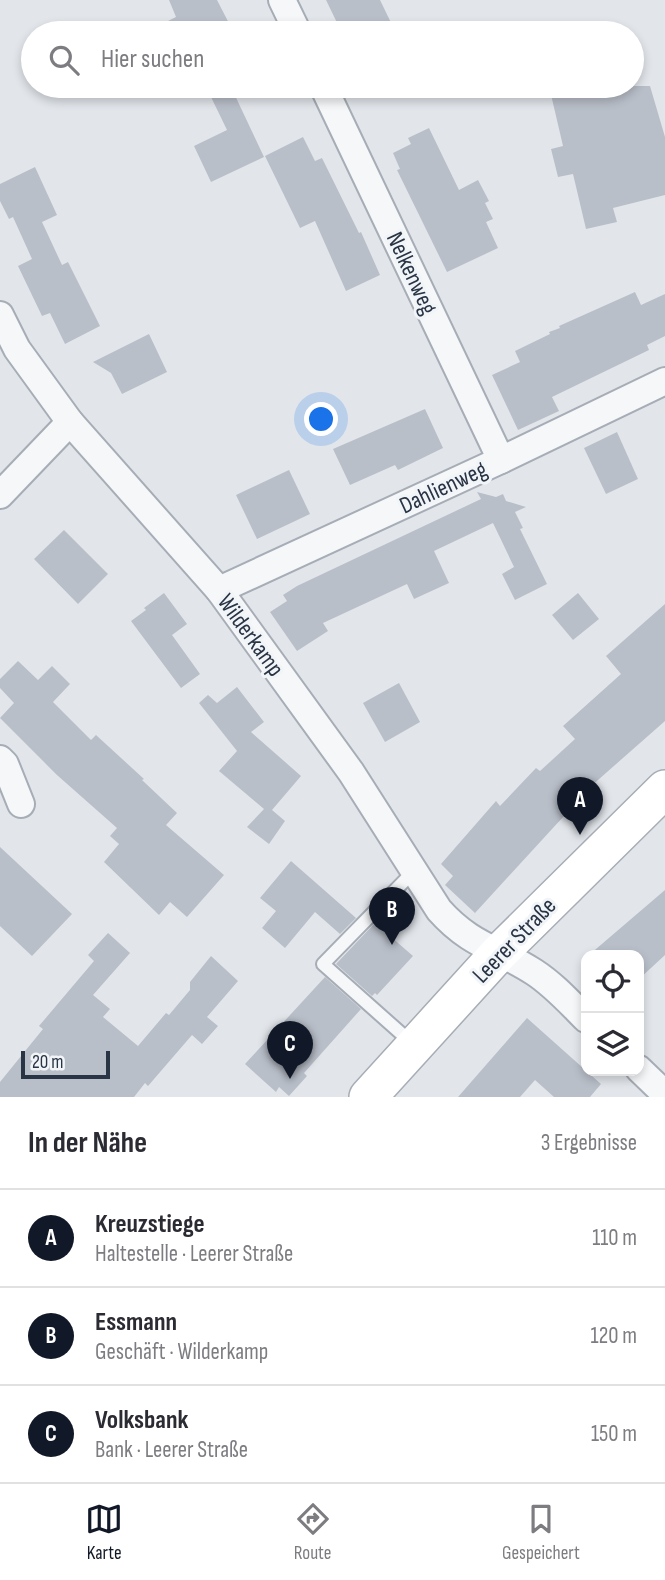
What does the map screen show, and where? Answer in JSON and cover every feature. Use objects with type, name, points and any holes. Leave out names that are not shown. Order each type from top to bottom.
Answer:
[{"type":"street","points":[[282,0],[292,21]]},
{"type":"street","name":"Nelkenweg","points":[[329,98],[500,460]]},
{"type":"street","name":"Wilderkamp","points":[[0,315],[17,349],[70,422],[219,590],[351,772],[439,910],[454,927],[473,941],[531,970],[553,985],[581,1014]]},
{"type":"street","name":"Dahlienweg","points":[[219,590],[665,381]]},
{"type":"street","points":[[0,495],[70,422]]},
{"type":"street","points":[[0,759],[5,764],[21,804]]},
{"type":"street","name":"Leerer Straße","points":[[368,1097],[498,954],[665,789]]},
{"type":"street","points":[[644,1074],[665,1094]]},
{"type":"lane","points":[[414,871],[323,964],[415,1046]]},
{"type":"building","points":[[169,0],[217,0],[228,21],[168,21],[176,17]]},
{"type":"building","points":[[326,0],[380,0],[390,21],[336,21]]},
{"type":"building","points":[[644,86],[650,86],[665,137],[665,195],[613,208],[617,222],[586,229],[573,174],[558,177],[551,149],[563,146],[552,98],[644,98]]},
{"type":"building","points":[[211,98],[236,98],[264,157],[211,182],[194,146],[227,130]]},
{"type":"building","points":[[429,128],[459,190],[478,180],[489,201],[485,203],[493,219],[486,222],[498,248],[447,272],[397,170],[400,169],[393,153],[411,144],[408,138]]},
{"type":"building","points":[[303,137],[315,161],[322,158],[380,275],[346,291],[315,221],[300,228],[265,156]]},
{"type":"building","points":[[35,167],[57,215],[42,222],[62,265],[68,262],[100,326],[65,344],[50,313],[42,316],[18,266],[32,259],[13,217],[9,219],[0,201],[0,184]]},
{"type":"building","points":[[635,292],[641,305],[665,294],[665,336],[647,345],[649,350],[552,397],[559,411],[518,430],[492,375],[520,362],[515,351],[550,334],[549,332],[560,328],[559,326]]},
{"type":"building","points":[[149,334],[167,372],[122,394],[111,373],[93,362]]},
{"type":"building","points":[[425,409],[443,448],[398,470],[395,465],[350,485],[333,449]]},
{"type":"building","points":[[617,432],[638,479],[606,494],[584,448]]},
{"type":"building","points":[[289,470],[310,514],[257,539],[236,495]]},
{"type":"building","points":[[477,492],[496,497],[503,494],[506,501],[526,507],[515,512],[523,528],[520,529],[547,584],[515,600],[502,574],[514,567],[493,523],[434,551],[449,583],[414,599],[407,584],[323,623],[328,631],[297,651],[270,612],[287,601],[283,595],[481,499]]},
{"type":"building","points":[[64,530],[108,574],[78,604],[34,559]]},
{"type":"building","points":[[164,593],[187,624],[172,635],[200,674],[181,688],[131,621]]},
{"type":"building","points":[[578,593],[599,619],[573,640],[552,615]]},
{"type":"building","points":[[665,604],[665,721],[573,802],[575,804],[475,913],[445,885],[453,876],[441,864],[496,801],[500,806],[536,768],[540,771],[575,739],[563,726],[621,674],[606,656]]},
{"type":"building","points":[[18,661],[38,680],[52,666],[70,684],[53,702],[91,740],[96,735],[144,779],[142,780],[177,813],[166,825],[224,875],[187,917],[170,902],[159,915],[104,862],[119,844],[110,836],[117,828],[57,775],[0,718],[14,703],[0,688],[0,679]]},
{"type":"building","points":[[399,683],[420,722],[385,742],[363,703]]},
{"type":"building","points":[[237,687],[264,722],[251,732],[301,776],[272,810],[285,821],[269,844],[247,827],[264,809],[219,771],[237,751],[199,703],[208,695],[217,703]]},
{"type":"building","points":[[0,847],[72,914],[32,956],[0,926]]},
{"type":"building","points":[[291,861],[356,918],[340,934],[315,912],[285,948],[262,928],[276,911],[260,898]]},
{"type":"building","points":[[665,890],[665,955],[644,974],[644,950],[595,950]]},
{"type":"building","points":[[375,923],[413,956],[377,995],[375,993],[372,996],[336,964]]},
{"type":"building","points":[[108,933],[130,953],[93,995],[110,1009],[103,1017],[138,1046],[190,990],[190,982],[211,956],[238,981],[207,1017],[218,1026],[202,1044],[192,1035],[148,1086],[145,1083],[134,1097],[0,1097],[0,1082],[43,1029],[39,1026],[94,961],[88,955]]},
{"type":"building","points":[[325,977],[361,1009],[304,1073],[307,1076],[289,1096],[279,1087],[276,1092],[245,1064]]},
{"type":"building","points":[[527,1018],[581,1066],[581,1076],[592,1076],[601,1084],[590,1097],[554,1097],[535,1080],[520,1097],[458,1097]]},
{"type":"place","name":"Kreuzstiege","points":[[580,835]]},
{"type":"place","name":"Essmann","points":[[392,945]]},
{"type":"place","name":"Volksbank","points":[[290,1079]]}]
